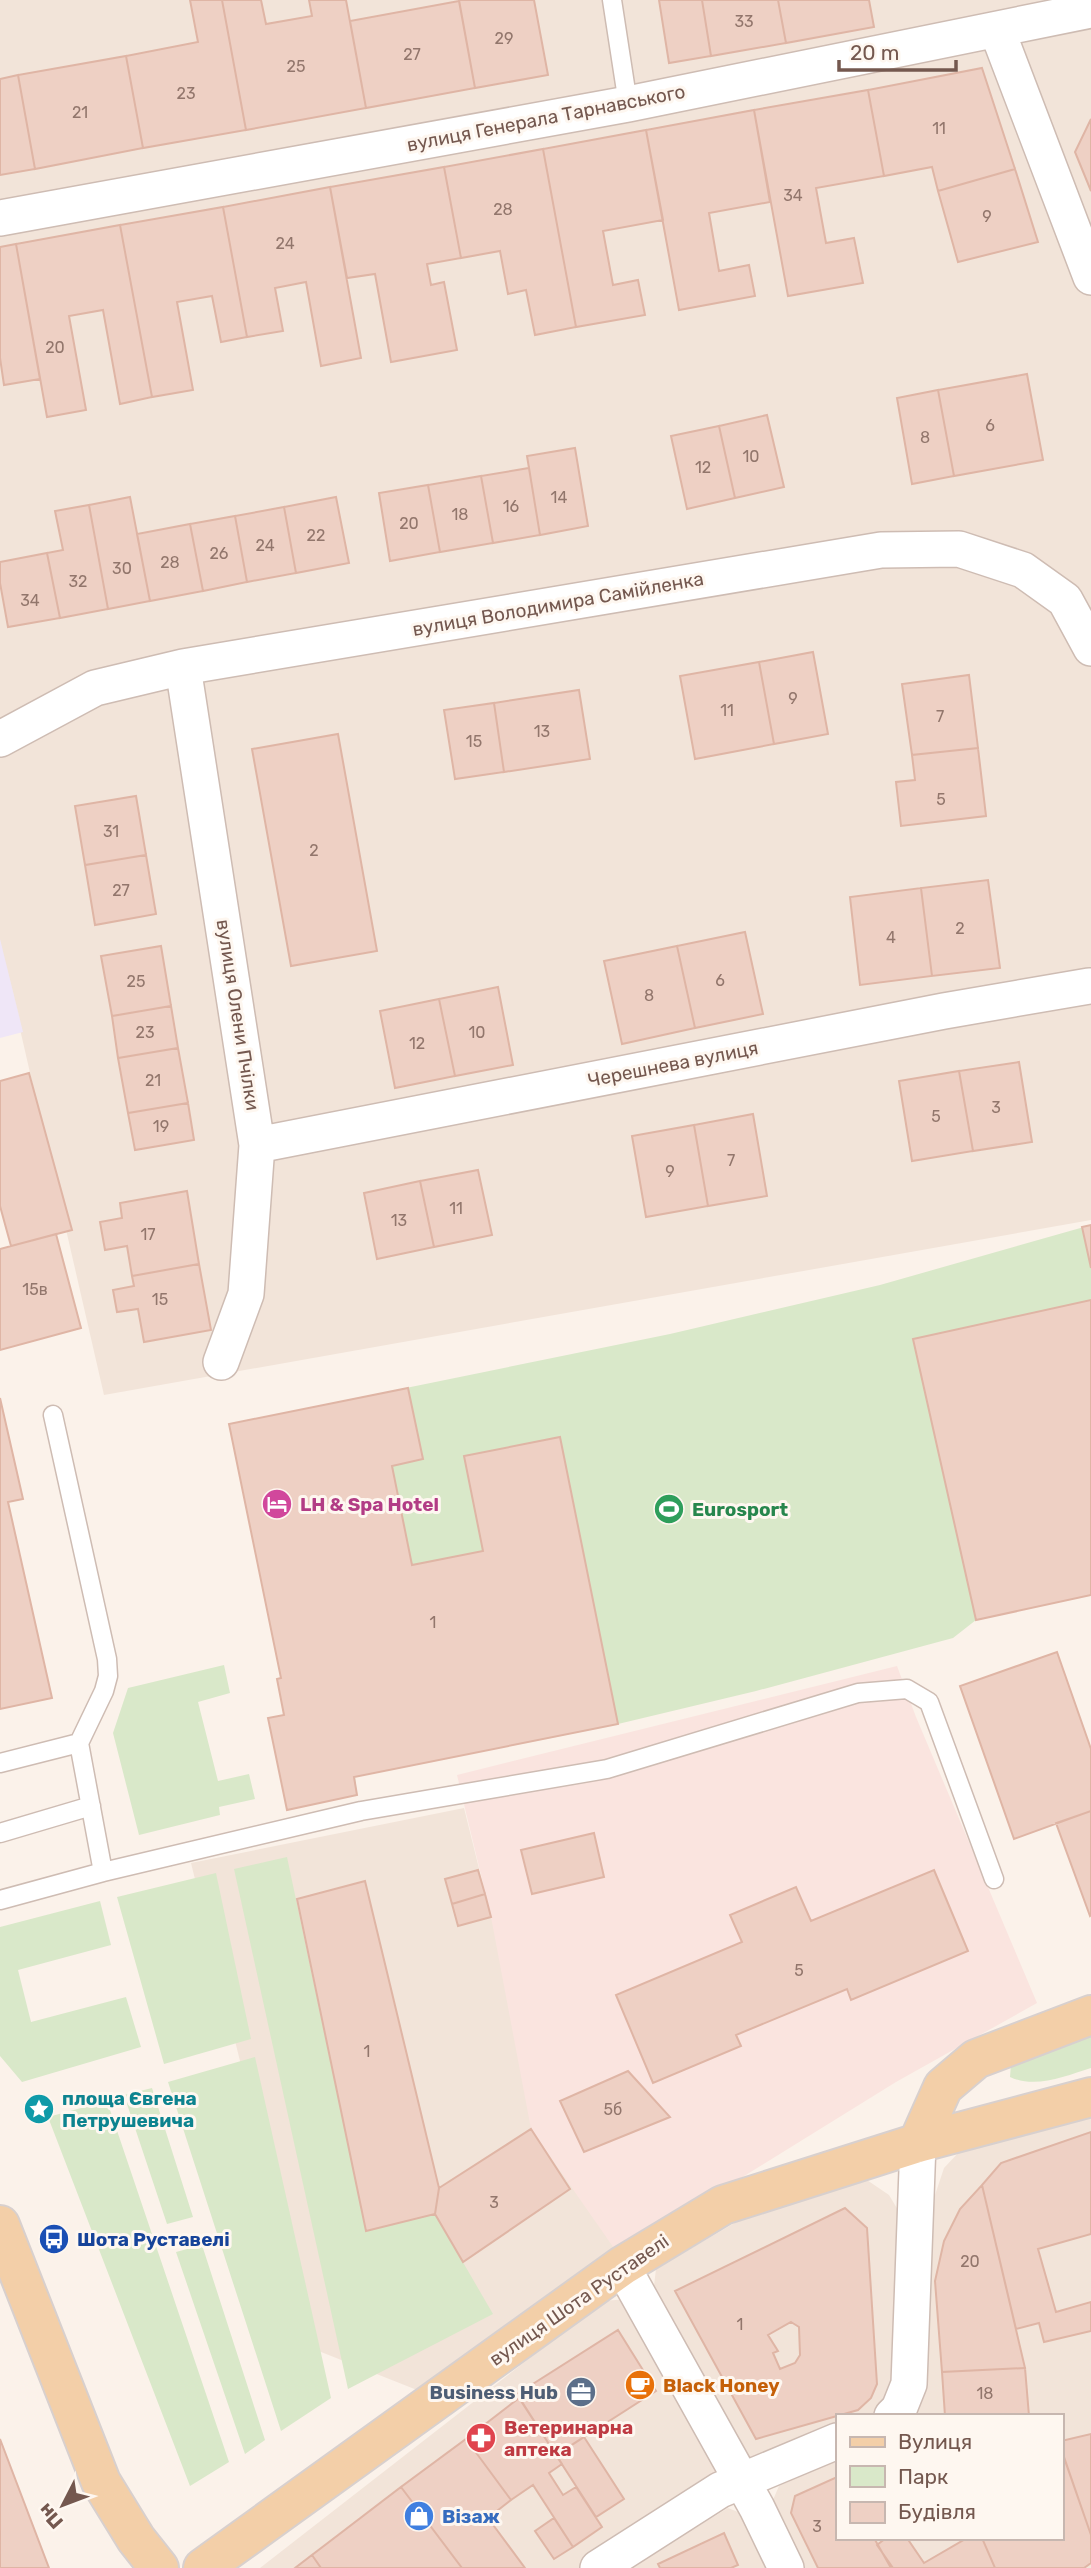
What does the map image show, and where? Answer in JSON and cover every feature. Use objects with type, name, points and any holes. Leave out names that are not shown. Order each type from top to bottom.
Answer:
[{"type":"main road","points":[[918,2143],[943,2087],[976,2059],[1091,2015]]},
{"type":"main road","name":"вулиця Шота Руставелі","points":[[203,2568],[622,2266],[723,2205],[918,2143],[1091,2097]]},
{"type":"main road","points":[[0,2225],[101,2482],[136,2539],[159,2568]]},
{"type":"street","name":"вулиця Генерала Тарнавського","points":[[0,218],[628,104],[1091,10]]},
{"type":"street","points":[[997,30],[1091,276]]},
{"type":"street","name":"вулиця Володимира Самійленка","points":[[0,739],[95,688],[183,667],[881,550],[959,549],[1023,570],[1065,600],[1091,648]]},
{"type":"street","name":"вулиця Олени Пчілки","points":[[183,667],[257,1144],[246,1294],[221,1362]]},
{"type":"street","name":"Черешнева вулиця","points":[[257,1144],[944,1011],[1088,986]]},
{"type":"street","points":[[894,2414],[899,2409],[909,2384],[918,2143]]},
{"type":"street","points":[[622,2266],[742,2480],[786,2568]]},
{"type":"street","points":[[598,2568],[704,2499],[742,2480],[836,2441]]},
{"type":"lane","points":[[612,0],[628,104]]},
{"type":"lane","points":[[53,1415],[107,1659],[108,1675],[104,1691],[79,1743],[103,1872]]},
{"type":"lane","points":[[0,1900],[103,1872],[361,1811],[607,1769],[858,1693],[906,1689],[929,1702],[994,1879]]},
{"type":"lane","points":[[0,1763],[79,1743]]},
{"type":"lane","points":[[0,1833],[91,1805]]},
{"type":"shaded area","points":[[0,0],[1091,0],[1091,243],[1005,20],[0,203]]},
{"type":"shaded area","points":[[994,37],[1091,289],[1091,1220],[104,1395],[0,942],[0,222]]},
{"type":"shaded area","points":[[0,939],[23,1032],[0,1038]]},
{"type":"shaded area","points":[[897,1666],[1037,2003],[896,2082],[618,2254],[531,2129],[491,1917],[457,1775]]},
{"type":"shaded area","points":[[464,1808],[491,1917],[618,2254],[417,2390],[311,2348],[191,1863]]},
{"type":"shaded area","points":[[1091,2118],[1091,2568],[801,2568],[770,2507],[779,2486],[836,2459],[836,2540],[1063,2540],[1063,2414],[913,2414],[923,2397],[934,2198],[944,2168],[960,2151]]},
{"type":"shaded area","points":[[861,2176],[889,2195],[901,2215],[903,2369],[882,2414],[836,2414],[836,2432],[751,2460],[734,2442],[653,2294],[656,2269],[743,2218]]},
{"type":"shaded area","points":[[628,2299],[719,2473],[584,2568],[260,2568],[603,2301]]},
{"type":"shaded area","points":[[728,2508],[748,2516],[775,2568],[629,2568]]},
{"type":"green space","name":"Eurosport","points":[[1091,1225],[1091,1595],[976,1620],[953,1638],[756,1691],[618,1724],[355,1777],[357,1795],[287,1810],[268,1718],[284,1715],[277,1679],[281,1678],[229,1424],[670,1334],[880,1285]]},
{"type":"green space","points":[[224,1665],[230,1693],[198,1702],[218,1781],[249,1774],[255,1799],[219,1807],[220,1815],[139,1835],[113,1733],[128,1688]]},
{"type":"green space","points":[[287,1857],[366,2230],[435,2214],[493,2314],[348,2389],[234,1869]]},
{"type":"green space","points":[[216,1873],[251,2039],[164,2064],[117,1897]]},
{"type":"green space","points":[[100,1901],[111,1945],[18,1970],[31,2022],[126,1997],[141,2047],[22,2082],[0,2056],[0,1927]]},
{"type":"green space","points":[[1091,2036],[1091,2068],[1040,2082],[1010,2077],[1011,2064]]},
{"type":"green space","points":[[255,2057],[331,2398],[281,2431],[168,2082]]},
{"type":"green space","points":[[152,2088],[193,2217],[167,2224],[124,2095]]},
{"type":"green space","points":[[107,2101],[229,2462],[190,2486],[48,2117]]},
{"type":"green space","points":[[202,2245],[265,2440],[245,2454],[176,2252]]},
{"type":"building","points":[[190,0],[222,0],[246,130],[143,148],[126,56],[198,42]]},
{"type":"building","points":[[222,0],[261,0],[266,24],[312,16],[309,0],[346,0],[366,108],[246,130]]},
{"type":"building","points":[[459,0],[534,0],[548,75],[475,88]]},
{"type":"building","points":[[659,0],[702,0],[711,56],[669,63]]},
{"type":"building","points":[[702,0],[778,0],[786,43],[711,56]]},
{"type":"building","points":[[778,0],[869,0],[874,27],[786,43]]},
{"type":"building","points":[[459,1],[475,88],[366,108],[350,21]]},
{"type":"building","points":[[126,56],[143,148],[35,169],[18,75]]},
{"type":"building","points":[[982,68],[1015,169],[938,191],[932,167],[884,176],[868,90]]},
{"type":"building","points":[[18,75],[35,169],[0,175],[0,79]]},
{"type":"building","points":[[868,90],[884,176],[816,188],[826,243],[854,238],[863,283],[788,296],[754,110]]},
{"type":"building","points":[[754,110],[770,202],[709,213],[719,271],[749,265],[755,296],[679,310],[646,130]]},
{"type":"building","points":[[1091,119],[1091,191],[1075,152]]},
{"type":"building","points":[[646,130],[663,220],[603,231],[613,285],[638,280],[645,315],[576,327],[543,149]]},
{"type":"building","points":[[543,149],[576,327],[535,335],[526,290],[508,294],[500,251],[461,258],[444,167]]},
{"type":"building","points":[[444,167],[461,258],[427,264],[431,285],[444,282],[457,350],[391,362],[375,274],[347,278],[330,187]]},
{"type":"building","points":[[1015,169],[1038,242],[958,262],[938,191]]},
{"type":"building","points":[[330,187],[361,358],[321,366],[306,282],[275,288],[283,331],[247,337],[223,207]]},
{"type":"building","points":[[223,207],[247,337],[221,342],[212,296],[177,302],[193,390],[152,397],[120,225]]},
{"type":"building","points":[[120,225],[152,397],[120,404],[103,310],[69,316],[86,410],[47,417],[16,244]]},
{"type":"building","points":[[16,244],[40,379],[4,385],[0,358],[0,247]]},
{"type":"building","points":[[1027,374],[1043,460],[954,476],[938,390]]},
{"type":"building","points":[[938,390],[954,476],[912,484],[897,398]]},
{"type":"building","points":[[767,415],[784,487],[735,498],[719,426]]},
{"type":"building","points":[[719,426],[735,498],[687,509],[671,436]]},
{"type":"building","points":[[575,448],[588,526],[540,535],[527,456]]},
{"type":"building","points":[[529,468],[540,535],[493,543],[481,476]]},
{"type":"building","points":[[481,476],[493,543],[440,552],[428,485]]},
{"type":"building","points":[[428,485],[440,552],[390,561],[379,493]]},
{"type":"building","points":[[130,497],[150,601],[108,609],[89,505]]},
{"type":"building","points":[[336,497],[349,563],[296,573],[284,507]]},
{"type":"building","points":[[89,505],[108,609],[60,618],[47,553],[63,550],[55,511]]},
{"type":"building","points":[[284,507],[296,573],[247,582],[235,516]]},
{"type":"building","points":[[235,516],[247,582],[203,591],[190,524]]},
{"type":"building","points":[[190,524],[203,591],[150,601],[137,534]]},
{"type":"building","points":[[47,553],[60,618],[8,627],[0,583],[0,562]]},
{"type":"building","points":[[813,652],[828,734],[774,744],[759,662]]},
{"type":"building","points":[[759,662],[774,744],[695,759],[680,676]]},
{"type":"building","points":[[969,675],[978,748],[912,755],[902,684]]},
{"type":"building","points":[[579,690],[590,759],[504,772],[494,703]]},
{"type":"building","points":[[494,703],[504,772],[455,779],[444,710]]},
{"type":"building","points":[[338,734],[377,951],[291,966],[252,749]]},
{"type":"building","points":[[978,748],[986,816],[901,826],[896,782],[915,780],[912,755]]},
{"type":"building","points":[[136,796],[146,855],[85,865],[75,806]]},
{"type":"building","points":[[146,855],[156,914],[95,925],[85,865]]},
{"type":"building","points":[[988,880],[1000,968],[932,976],[921,888]]},
{"type":"building","points":[[921,888],[932,976],[860,985],[850,897]]},
{"type":"building","points":[[745,932],[763,1014],[695,1028],[677,946]]},
{"type":"building","points":[[161,946],[171,1006],[112,1016],[101,956]]},
{"type":"building","points":[[677,946],[695,1028],[622,1044],[604,961]]},
{"type":"building","points":[[498,987],[513,1065],[455,1076],[439,999]]},
{"type":"building","points":[[439,999],[455,1076],[395,1088],[380,1011]]},
{"type":"building","points":[[171,1006],[178,1048],[118,1058],[112,1016]]},
{"type":"building","points":[[178,1048],[188,1103],[128,1113],[118,1058]]},
{"type":"building","points":[[1019,1062],[1032,1142],[973,1151],[959,1071]]},
{"type":"building","points":[[959,1071],[973,1151],[912,1161],[899,1081]]},
{"type":"building","points":[[29,1073],[72,1230],[11,1246],[0,1206],[0,1081]]},
{"type":"building","points":[[188,1103],[194,1140],[135,1150],[128,1113]]},
{"type":"building","points":[[753,1114],[767,1196],[708,1206],[694,1125]]},
{"type":"building","points":[[694,1125],[708,1206],[646,1217],[632,1136]]},
{"type":"building","points":[[478,1170],[492,1235],[434,1247],[420,1181]]},
{"type":"building","points":[[420,1181],[434,1247],[377,1259],[364,1193]]},
{"type":"building","points":[[187,1191],[199,1264],[132,1276],[127,1246],[105,1250],[100,1222],[122,1218],[120,1203]]},
{"type":"building","points":[[1091,1225],[1091,1268],[1082,1227]]},
{"type":"building","points":[[56,1234],[81,1328],[0,1350],[0,1249]]},
{"type":"building","points":[[199,1264],[211,1330],[144,1342],[138,1309],[117,1312],[113,1290],[134,1286],[132,1276]]},
{"type":"building","points":[[1091,1300],[1091,1595],[976,1620],[913,1339]]},
{"type":"building","points":[[408,1388],[423,1459],[392,1466],[412,1565],[483,1551],[464,1456],[560,1437],[618,1724],[354,1777],[357,1795],[287,1810],[268,1718],[284,1715],[277,1679],[281,1678],[229,1424]]},
{"type":"building","points":[[0,1398],[23,1499],[8,1502],[52,1698],[0,1709]]},
{"type":"building","points":[[1057,1652],[1091,1749],[1091,1811],[1014,1839],[960,1686]]},
{"type":"building","points":[[1091,1811],[1091,1915],[1090,1916],[1056,1823]]},
{"type":"building","points":[[594,1833],[604,1877],[532,1894],[521,1850]]},
{"type":"building","points":[[478,1870],[485,1894],[452,1904],[445,1879]]},
{"type":"building","points":[[934,1870],[968,1951],[851,2000],[847,1989],[736,2035],[741,2046],[653,2083],[616,1995],[742,1942],[730,1915],[796,1887],[811,1921]]},
{"type":"building","points":[[365,1881],[439,2188],[435,2214],[366,2231],[297,1899]]},
{"type":"building","points":[[485,1894],[491,1917],[458,1926],[452,1904]]},
{"type":"building","points":[[628,2071],[670,2117],[584,2152],[560,2101]]},
{"type":"building","points":[[531,2129],[570,2189],[463,2262],[435,2214],[439,2188]]},
{"type":"building","points":[[1091,2132],[1091,2234],[1038,2249],[1056,2312],[1091,2302],[1091,2331],[1044,2342],[1039,2323],[1016,2329],[982,2185],[1001,2163]]},
{"type":"building","points":[[982,2185],[1025,2368],[942,2372],[935,2281],[944,2241],[960,2209]]},
{"type":"building","points":[[845,2208],[867,2228],[877,2384],[871,2398],[858,2410],[836,2414],[836,2416],[756,2439],[675,2291]],"holes":[[[791,2322],[799,2327],[800,2355],[795,2363],[780,2369],[773,2353],[778,2351],[768,2335]]]},
{"type":"building","points":[[618,2330],[656,2391],[556,2455],[517,2394]]},
{"type":"building","points":[[1025,2368],[1029,2414],[945,2414],[942,2372]]},
{"type":"building","points":[[519,2398],[562,2464],[549,2473],[563,2495],[576,2487],[602,2527],[573,2547],[533,2485],[511,2500],[466,2439]]},
{"type":"building","points":[[1091,2434],[1091,2535],[1063,2455],[1063,2441]]},
{"type":"building","points":[[584,2437],[624,2499],[596,2517],[556,2455]]},
{"type":"building","points":[[0,2439],[49,2568],[0,2568]]},
{"type":"building","points":[[466,2439],[511,2500],[488,2518],[525,2568],[462,2568],[401,2487]]},
{"type":"building","points":[[1064,2457],[1091,2535],[1091,2563],[1084,2568],[995,2568],[983,2540],[1063,2540]]},
{"type":"building","points":[[836,2477],[836,2540],[875,2540],[891,2568],[818,2568],[791,2513],[795,2496]]},
{"type":"building","points":[[401,2487],[462,2568],[321,2568],[312,2555]]},
{"type":"building","points":[[554,2518],[573,2547],[554,2559],[535,2531]]},
{"type":"building","points":[[724,2533],[738,2565],[731,2568],[660,2568],[658,2564]]},
{"type":"building","points":[[883,2540],[908,2540],[924,2563],[964,2540],[983,2540],[995,2568],[893,2568],[877,2545]]},
{"type":"building","points":[[312,2555],[321,2568],[295,2568]]},
{"type":"place","name":"LH & Spa Hotel","points":[[277,1504]]},
{"type":"place","name":"Eurosport","points":[[669,1509]]},
{"type":"place","name":"площа Євгена Петрушевича","points":[[39,2109]]},
{"type":"place","name":"Шота Руставелі","points":[[54,2239]]},
{"type":"place","name":"Black Honey","points":[[640,2385]]},
{"type":"place","name":"Business Hub","points":[[581,2392]]},
{"type":"place","name":"Ветеринарна аптека","points":[[481,2438]]},
{"type":"place","name":"Візаж","points":[[419,2516]]}]
